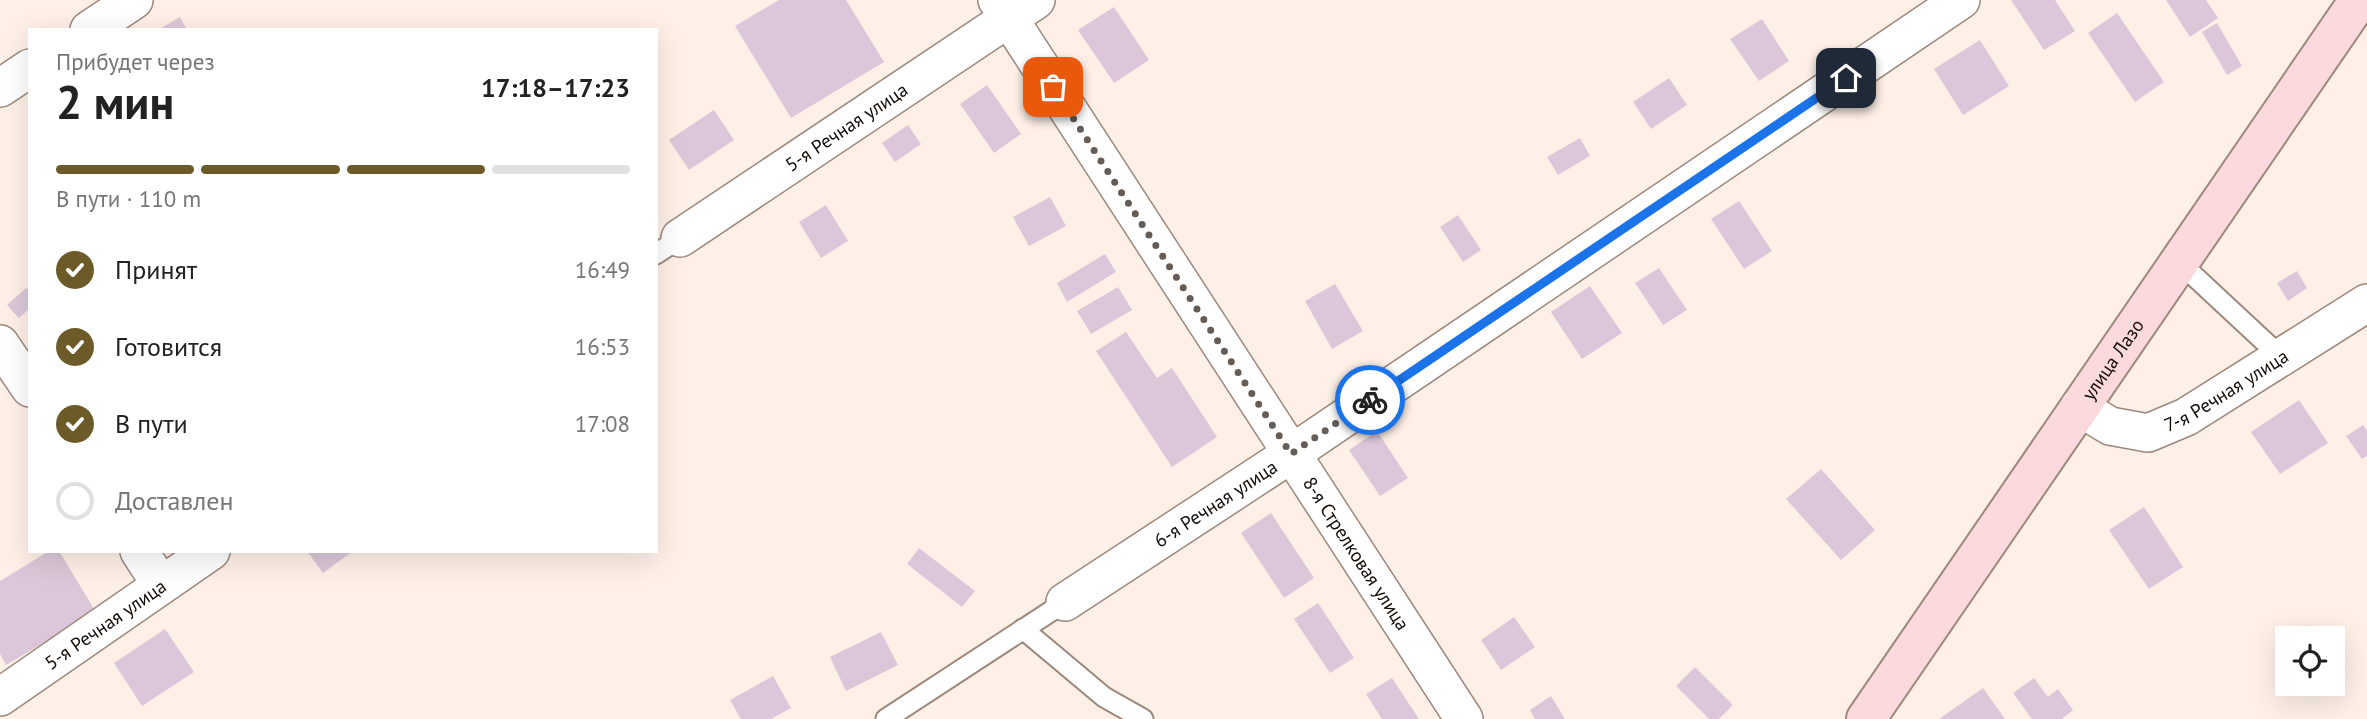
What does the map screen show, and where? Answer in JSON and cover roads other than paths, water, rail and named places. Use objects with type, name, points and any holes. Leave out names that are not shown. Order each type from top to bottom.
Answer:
[{"type":"main road","name":"улица Лазо","points":[[1866,719],[2359,0]]},
{"type":"street","points":[[92,28],[134,0]]},
{"type":"street","name":"6-я Речная улица","points":[[1065,602],[1291,454],[1961,0]]},
{"type":"street","name":"8-я Стрелковая улица","points":[[1014,6],[1291,454],[1464,719]]},
{"type":"street","name":"5-я Речная улица","points":[[668,246],[1014,6]]},
{"type":"street","points":[[0,88],[28,69]]},
{"type":"street","name":"7-я Речная улица","points":[[2079,407],[2110,426],[2148,433],[2186,417],[2367,303]]},
{"type":"street","points":[[0,344],[28,385]]},
{"type":"street","points":[[140,553],[162,585]]},
{"type":"street","name":"5-я Речная улица","points":[[0,697],[208,553]]},
{"type":"lane","points":[[2179,262],[2280,356]]},
{"type":"lane","name":"6-я Речная улица","points":[[886,719],[1065,602]]},
{"type":"lane","points":[[1028,626],[1104,697],[1143,719]]}]
